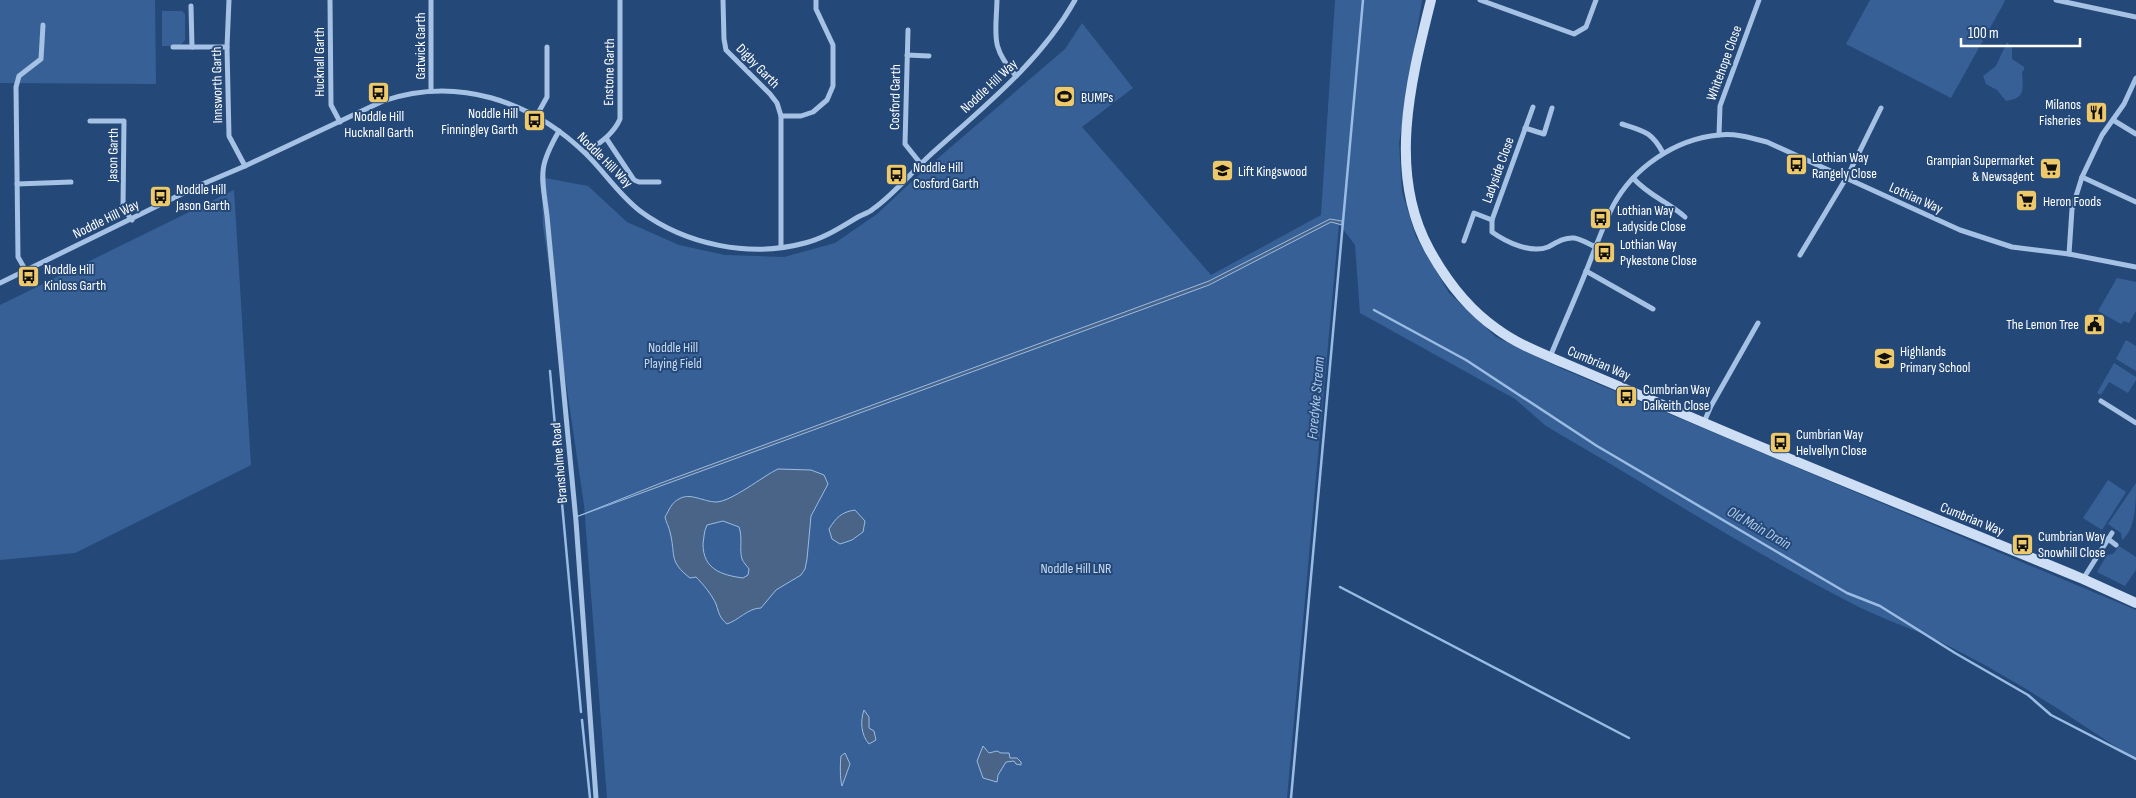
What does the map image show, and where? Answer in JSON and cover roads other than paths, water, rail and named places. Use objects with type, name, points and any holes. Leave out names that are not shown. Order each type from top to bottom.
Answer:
[{"type":"street","name":"Innsworth Garth","points":[[228,0],[229,136],[245,166]]},
{"type":"street","name":"Hucknall Garth","points":[[330,0],[331,105],[340,122]]},
{"type":"street","name":"Gatwick Garth","points":[[431,0],[431,91]]},
{"type":"street","name":"Enstone Garth","points":[[586,153],[606,138],[616,127],[620,119],[620,0]]},
{"type":"street","name":"Digby Garth","points":[[723,0],[726,50],[770,94],[777,103],[781,116],[781,247]]},
{"type":"street","points":[[781,116],[801,116],[813,112],[826,100],[833,86],[833,45],[816,9],[816,0]]},
{"type":"street","points":[[997,0],[996,45],[1003,61],[1016,76]]},
{"type":"street","name":"Noddle Hill Way","points":[[0,283],[198,186],[383,101],[405,93],[431,91],[459,92],[510,103],[537,115],[586,153],[611,184],[638,209],[658,223],[679,234],[719,246],[748,249],[805,243],[830,234],[872,210],[1031,62],[1061,25],[1075,0]]},
{"type":"street","name":"Cumbrian Way","points":[[1429,0],[1405,127],[1407,173],[1413,210],[1428,247],[1448,281],[1470,307],[1496,329],[1525,346],[1704,423],[2083,579],[2136,604]]},
{"type":"street","points":[[1480,0],[1574,34],[1586,27],[1596,0]]},
{"type":"street","name":"Whitehope Close","points":[[1719,135],[1720,106],[1759,0]]},
{"type":"street","points":[[2056,0],[2136,17]]},
{"type":"street","points":[[191,6],[192,46]]},
{"type":"street","points":[[26,271],[18,257],[16,87],[20,76],[41,59],[43,25]]},
{"type":"street","name":"Cosford Garth","points":[[908,30],[905,144],[921,164]]},
{"type":"street","points":[[173,47],[227,47]]},
{"type":"street","points":[[537,115],[547,97],[547,47]]},
{"type":"street","name":"Cosford Garth","points":[[907,55],[929,56]]},
{"type":"street","points":[[2069,254],[2072,209],[2082,177],[2091,155],[2124,104],[2136,78]]},
{"type":"street","name":"Ladyside Close","points":[[1533,108],[1492,220],[1492,232],[1520,246],[1536,250],[1562,239],[1574,238],[1596,247]]},
{"type":"street","name":"Ladyside Close","points":[[1525,128],[1544,134],[1552,108]]},
{"type":"street","points":[[1800,255],[1846,178],[1881,108]]},
{"type":"street","points":[[2112,120],[2136,134]]},
{"type":"street","name":"Jason Garth","points":[[90,121],[124,121],[123,208],[132,220]]},
{"type":"street","points":[[1622,124],[1649,133],[1664,153]]},
{"type":"street","name":"Bransholme Road","points":[[559,131],[546,152],[541,170],[548,216],[576,517],[596,798]]},
{"type":"street","name":"Lothian Way","points":[[1550,357],[1613,206],[1633,178],[1640,170],[1664,153],[1690,142],[1719,135],[1748,136],[1767,142],[1960,230],[2012,247],[2069,254],[2136,267]]},
{"type":"street","points":[[606,138],[634,180],[639,182],[659,182]]},
{"type":"street","points":[[2082,177],[2136,202]]},
{"type":"street","points":[[1633,178],[1643,189],[1685,217]]},
{"type":"street","points":[[17,184],[71,182]]},
{"type":"street","name":"Ladyside Close","points":[[1464,241],[1474,213],[1492,220]]},
{"type":"street","points":[[1586,272],[1653,309]]},
{"type":"street","points":[[1704,423],[1711,406],[1758,323]]},
{"type":"street","points":[[2101,401],[2136,423]]},
{"type":"street","points":[[2083,579],[2112,533]]},
{"type":"street","points":[[2108,539],[2116,544]]},
{"type":"waterway","name":"Foredyke Stream","points":[[1291,798],[1363,0]]},
{"type":"waterway","name":"Old Main Drain","points":[[1374,310],[1466,360],[1597,446],[1847,593],[1880,606],[1955,653],[2028,695],[2051,715],[2136,759]]},
{"type":"waterway","points":[[550,371],[581,712]]},
{"type":"waterway","points":[[1340,587],[1629,738]]},
{"type":"waterway","points":[[582,720],[590,798]]},
{"type":"place","name":"Noddle Hill Hucknall Garth","points":[[379,93]]},
{"type":"place","name":"BUMPs","points":[[1065,97]]},
{"type":"place","name":"Milanos Fisheries","points":[[2097,112]]},
{"type":"place","name":"Noddle Hill Finningley Garth","points":[[534,121]]},
{"type":"place","name":"Lothian Way Rangely Close","points":[[1796,165]]},
{"type":"place","name":"Grampian Supermarket & Newsagent","points":[[2050,168]]},
{"type":"place","name":"Lift Kingswood","points":[[1222,171]]},
{"type":"place","name":"Noddle Hill Cosford Garth","points":[[897,175]]},
{"type":"place","name":"Noddle Hill Jason Garth","points":[[160,197]]},
{"type":"place","name":"Heron Foods","points":[[2027,201]]},
{"type":"place","name":"Lothian Way Ladyside Close","points":[[1601,218]]},
{"type":"place","name":"Lothian Way Pykestone Close","points":[[1604,252]]},
{"type":"place","name":"Noddle Hill Kinloss Garth","points":[[28,277]]},
{"type":"place","name":"The Lemon Tree","points":[[2095,324]]},
{"type":"place","name":"Highlands Primary School","points":[[1884,359]]},
{"type":"place","name":"Cumbrian Way Dalkeith Close","points":[[1627,397]]},
{"type":"place","name":"Cumbrian Way Helvellyn Close","points":[[1780,442]]},
{"type":"place","name":"Cumbrian Way Snowhill Close","points":[[2022,544]]},
{"type":"park label","name":"Noddle Hill Playing Field","points":[[673,356]]},
{"type":"park label","name":"Noddle Hill LNR","points":[[1076,568]]}]
